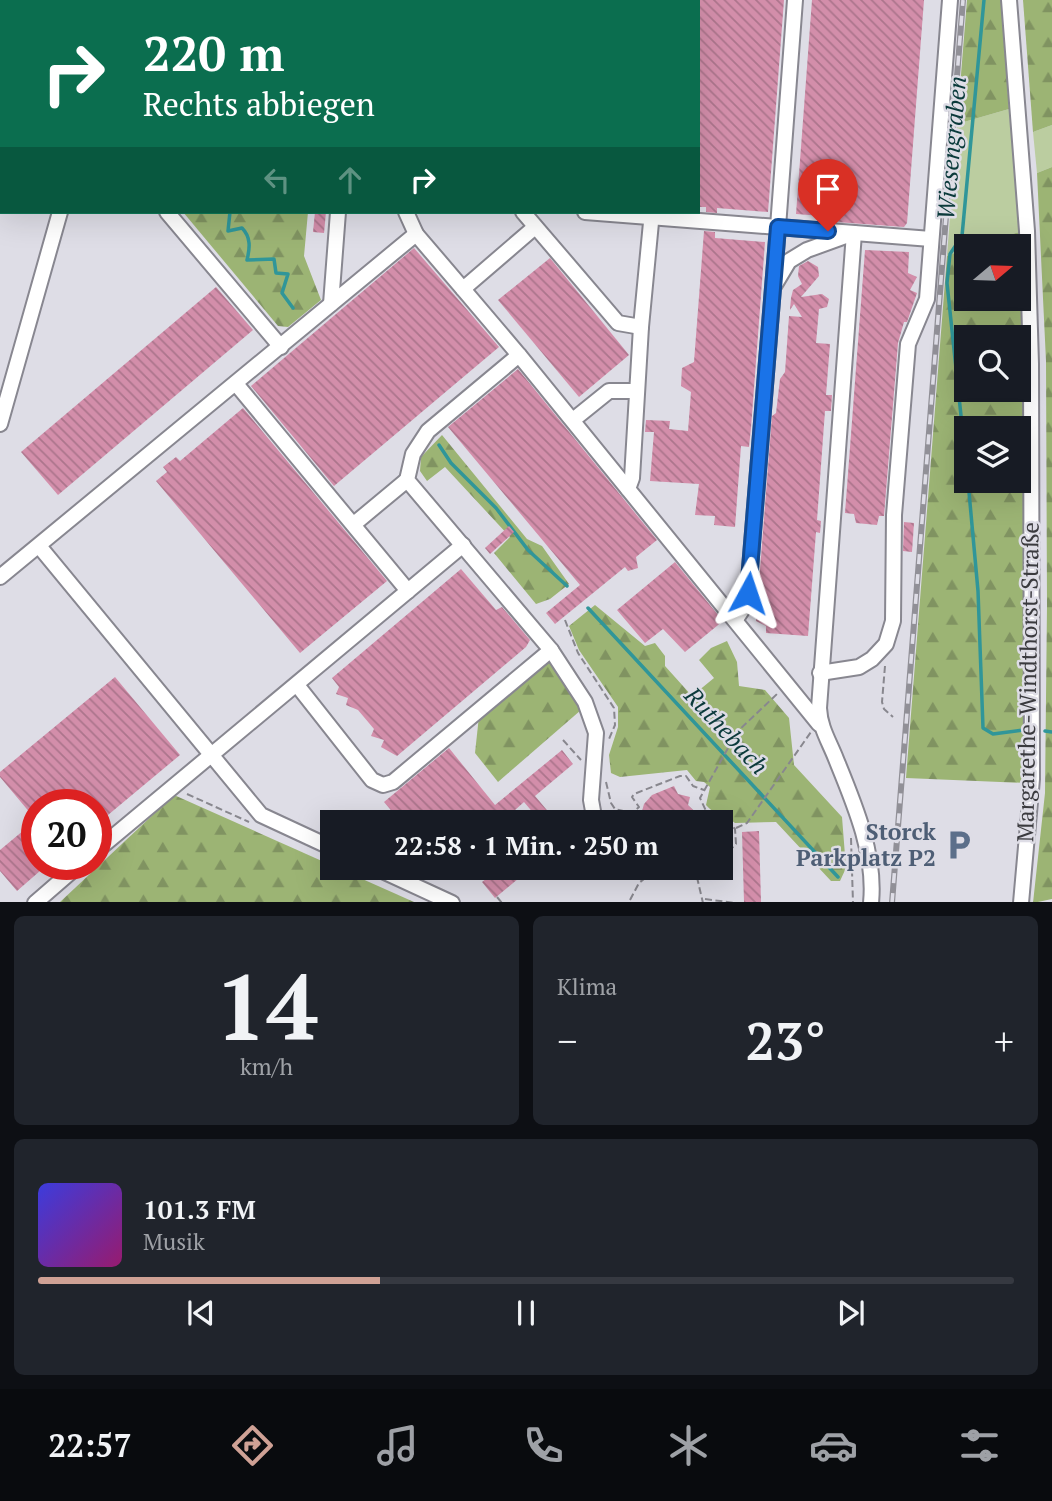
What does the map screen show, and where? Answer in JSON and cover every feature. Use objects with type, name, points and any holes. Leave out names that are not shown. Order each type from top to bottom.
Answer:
[{"type":"street","points":[[736,619],[746,604],[748,593],[795,0]]},
{"type":"street","points":[[820,673],[859,667],[883,647],[893,621],[894,515],[908,344],[927,299],[950,0]]},
{"type":"street","name":"Margarethe-Windthorst-Straße","points":[[1009,0],[1027,231],[1031,364],[1032,779],[1021,902]]},
{"type":"street","points":[[0,424],[59,214]]},
{"type":"street","points":[[169,214],[281,347]]},
{"type":"street","points":[[331,304],[338,214]]},
{"type":"street","points":[[407,214],[416,233],[573,420],[820,724],[837,760],[863,837],[871,866],[871,902]]},
{"type":"street","points":[[525,214],[618,323],[641,327]]},
{"type":"street","points":[[628,489],[632,478],[636,391],[651,214],[931,240]]},
{"type":"street","points":[[463,289],[535,227]]},
{"type":"street","points":[[0,577],[237,385],[416,233]]},
{"type":"street","points":[[774,286],[789,261],[807,250],[854,233]]},
{"type":"street","points":[[820,724],[820,673],[854,233]]},
{"type":"street","points":[[354,524],[407,480],[413,454],[428,431],[519,355]]},
{"type":"street","points":[[237,385],[408,591]]},
{"type":"street","points":[[573,420],[609,391],[636,391]]},
{"type":"street","points":[[407,480],[551,650],[576,685],[593,719],[599,775],[592,810]]},
{"type":"street","points":[[112,838],[463,545]]},
{"type":"street","points":[[39,546],[261,815],[320,842]]},
{"type":"street","points":[[297,685],[372,780],[383,785],[393,782],[551,650]]},
{"type":"street","points":[[35,902],[61,880]]},
{"type":"street","points":[[403,880],[452,902]]},
{"type":"path","points":[[565,620],[578,653],[614,708],[615,725],[607,745]]},
{"type":"path","points":[[883,647],[882,702],[884,709],[892,717]]},
{"type":"path","points":[[733,848],[736,845],[735,829],[725,818],[703,809],[701,798],[727,748],[742,726],[789,685]]},
{"type":"path","points":[[735,829],[747,823],[800,744],[820,724]]},
{"type":"path","points":[[563,740],[599,775],[611,803],[625,812],[632,813],[639,807],[632,797],[634,794],[680,776],[686,776],[694,786],[704,790]]},
{"type":"path","points":[[851,835],[853,902]]},
{"type":"path","points":[[630,900],[642,880]]},
{"type":"path","points":[[697,880],[703,901],[735,902]]},
{"type":"path","points":[[497,897],[502,902]]},
{"type":"green space","points":[[967,0],[1001,0],[1009,109],[957,124]]},
{"type":"green space","points":[[1023,0],[1052,0],[1052,125],[1033,132]]},
{"type":"green space","points":[[1009,109],[1019,232],[954,234],[954,254],[947,256],[957,124]]},
{"type":"green space","points":[[1052,125],[1052,167],[1037,173],[1033,132]]},
{"type":"green space","points":[[1052,167],[1052,899],[1033,902],[1045,793],[1047,605],[1046,361],[1037,173]]},
{"type":"green space","points":[[185,214],[308,214],[304,256],[321,300],[288,327],[278,326]]},
{"type":"green space","points":[[954,253],[954,312],[1022,312],[1023,325],[954,325],[954,402],[1024,402],[1024,416],[954,416],[954,493],[1025,493],[1027,783],[906,778],[947,256]]},
{"type":"green space","points":[[442,435],[527,539],[542,546],[569,584],[550,599],[536,604],[494,553],[510,537],[445,467],[427,481],[420,471],[421,457]]},
{"type":"green space","points":[[595,605],[645,646],[655,643],[665,656],[665,666],[692,696],[714,678],[699,660],[711,648],[727,641],[737,662],[739,686],[765,690],[789,718],[794,765],[842,817],[846,868],[840,881],[831,881],[776,822],[735,823],[733,810],[711,810],[706,805],[710,787],[704,782],[696,781],[687,770],[620,777],[611,773],[609,755],[618,727],[618,707],[579,650],[569,626]]},
{"type":"green space","points":[[549,661],[581,710],[498,782],[475,753],[479,716]]},
{"type":"green space","points":[[174,795],[320,860],[320,880],[365,880],[414,902],[60,902],[83,880],[112,880],[112,853]]},
{"type":"building","points":[[700,0],[784,0],[768,212],[717,208],[717,213],[706,212],[706,207],[700,207]]},
{"type":"building","points":[[812,0],[924,0],[907,223],[904,227],[823,221],[822,216],[796,214]]},
{"type":"building","points":[[315,214],[326,214],[324,233],[313,232]]},
{"type":"building","points":[[704,231],[715,232],[715,238],[765,242],[749,447],[741,446],[735,527],[714,525],[715,516],[695,515],[699,484],[650,481],[654,432],[645,432],[646,420],[670,421],[669,429],[688,431],[691,392],[681,386],[682,368],[694,362]]},
{"type":"building","points":[[414,248],[499,347],[334,486],[251,386]]},
{"type":"building","points":[[865,250],[909,252],[908,273],[917,277],[910,290],[917,293],[898,343],[884,516],[879,516],[877,525],[856,523],[854,514],[845,513]]},
{"type":"building","points":[[550,258],[629,355],[579,397],[498,300]]},
{"type":"building","points":[[808,261],[818,267],[819,276],[801,297],[822,294],[829,299],[827,307],[819,309],[816,343],[830,344],[826,395],[832,395],[831,411],[825,411],[817,520],[821,521],[820,533],[816,532],[808,636],[766,633],[766,626],[756,621],[772,416],[776,413],[780,379],[785,372],[789,316],[802,317],[794,304],[790,310],[791,298],[793,290],[802,284],[798,276],[799,266]]},
{"type":"building","points":[[216,287],[253,330],[58,495],[21,452]]},
{"type":"building","points":[[518,369],[657,540],[636,557],[638,568],[628,571],[625,567],[555,624],[546,613],[580,585],[448,427]]},
{"type":"building","points":[[243,408],[387,581],[300,653],[156,481],[167,472],[163,467],[176,457],[180,461]]},
{"type":"building","points":[[904,522],[914,523],[912,552],[903,551]]},
{"type":"building","points":[[509,526],[514,532],[490,554],[485,548]]},
{"type":"building","points":[[675,562],[723,621],[685,652],[663,629],[645,643],[617,610]]},
{"type":"building","points":[[461,569],[496,610],[502,607],[530,640],[526,647],[397,756],[381,747],[384,740],[371,736],[374,729],[358,710],[346,705],[348,698],[336,694],[339,687],[332,678]]},
{"type":"building","points":[[115,677],[180,755],[112,812],[112,789],[21,789],[21,802],[0,777],[0,772]]},
{"type":"building","points":[[449,748],[495,805],[562,750],[573,764],[535,796],[547,810],[531,810],[524,802],[515,810],[391,810],[384,802]]},
{"type":"building","points":[[674,786],[678,794],[690,797],[688,805],[693,810],[642,810],[652,795]]},
{"type":"building","points":[[759,831],[761,902],[744,902],[742,832]]},
{"type":"building","points":[[21,832],[21,880],[30,880],[17,891],[0,871],[0,850]]},
{"type":"building","points":[[485,880],[517,880],[495,898],[482,882]]},
{"type":"waterway","name":"Wiesengraben","points":[[961,416],[947,283],[950,254],[962,236],[984,0]]},
{"type":"waterway","name":"Ruthebach","points":[[230,214],[228,231],[242,228],[247,235],[247,260],[274,259],[276,273],[288,274],[282,293],[293,308]]},
{"type":"waterway","name":"Ruthebach","points":[[439,445],[451,463],[496,508],[528,550],[567,586]]},
{"type":"waterway","name":"Wiesengraben","points":[[969,493],[978,591],[983,728],[993,734],[1023,730]]},
{"type":"waterway","name":"Ruthebach","points":[[588,608],[838,877]]},
{"type":"waterway","name":"Wiesengraben","points":[[1045,731],[1052,732]]},
{"type":"railway","points":[[892,902],[963,0]]},
{"type":"place","name":"Storck Parkplatz P2","points":[[959,845]]},
{"type":"route","points":[[748,593],[778,227],[828,231]]}]
